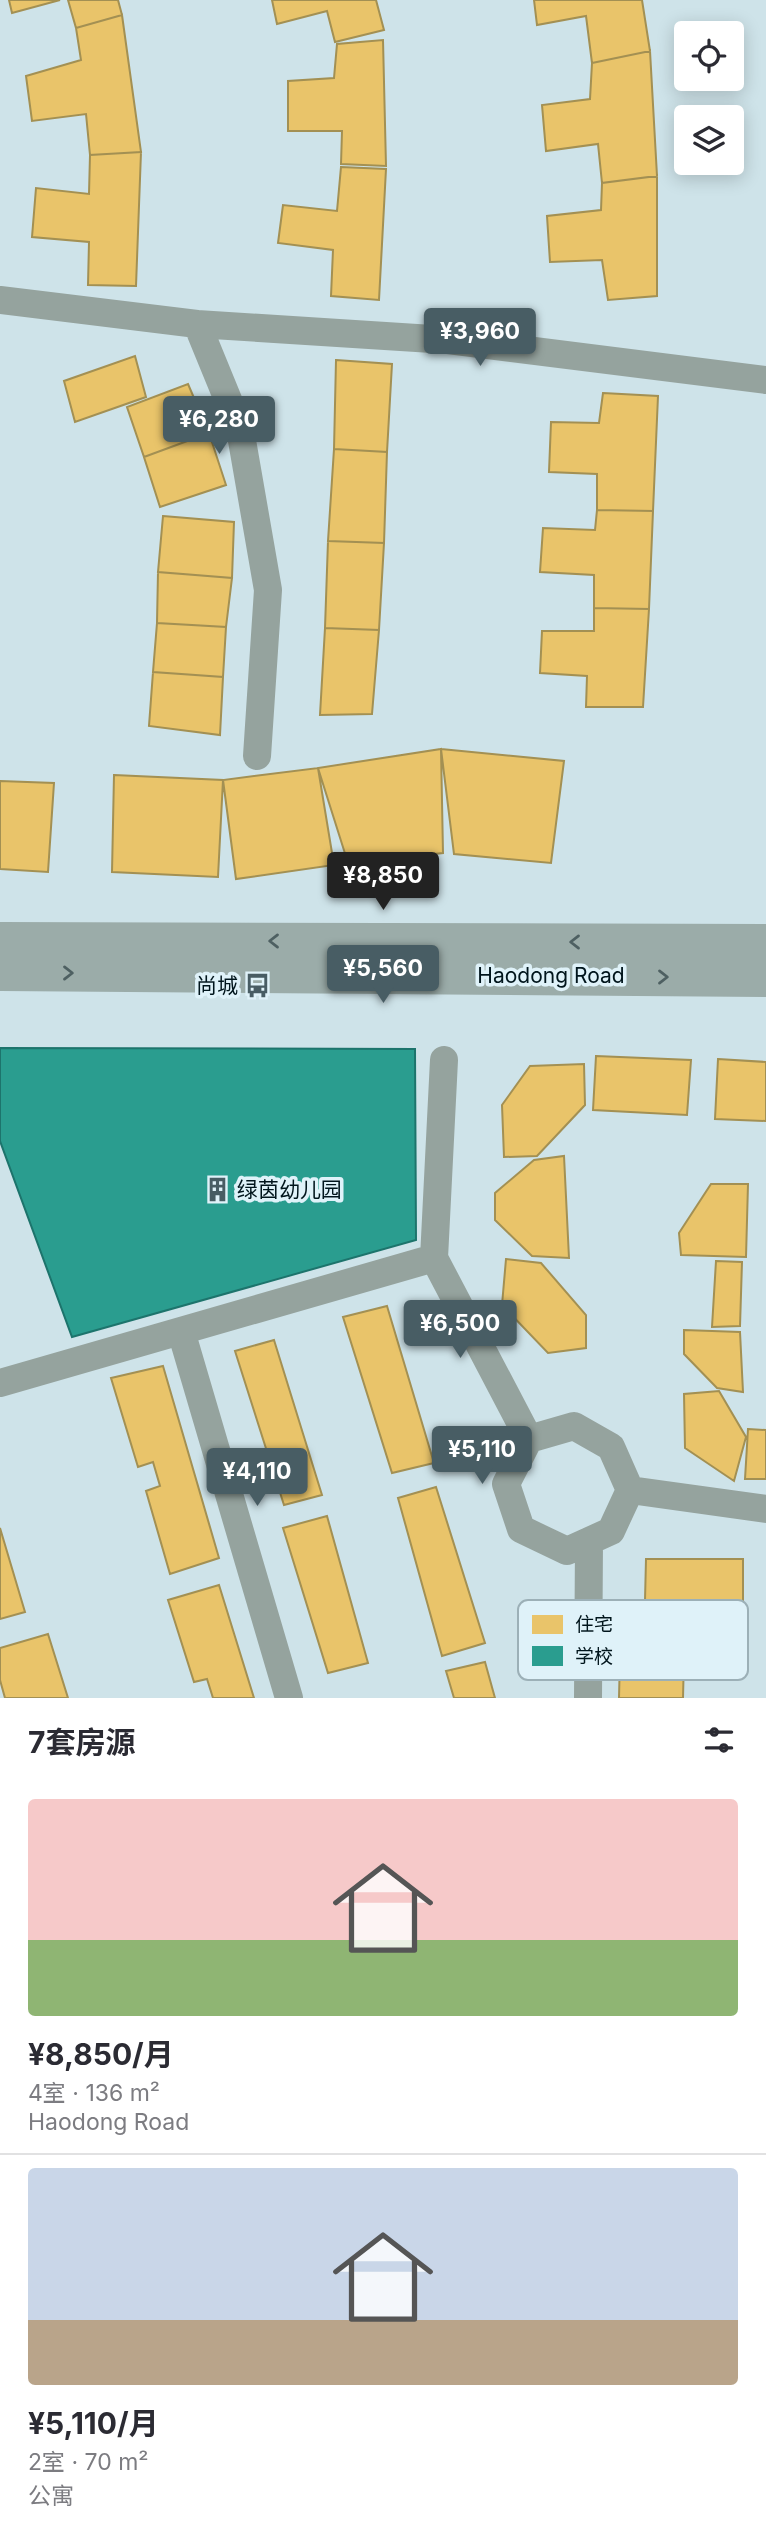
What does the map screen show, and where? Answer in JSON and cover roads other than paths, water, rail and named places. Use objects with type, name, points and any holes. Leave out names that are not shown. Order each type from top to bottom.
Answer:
[{"type":"main road","name":"Haodong Road","points":[[0,941],[766,943]]},
{"type":"main road","name":"Haodong Road","points":[[0,972],[766,978]]},
{"type":"street","points":[[0,300],[197,324],[448,340],[766,380]]},
{"type":"street","points":[[197,324],[240,429],[268,590],[257,756]]},
{"type":"street","points":[[444,1060],[434,1258],[529,1439]]},
{"type":"street","points":[[0,1383],[434,1258]]},
{"type":"street","points":[[181,1331],[289,1698]]},
{"type":"street","points":[[573,1426],[611,1447],[630,1490],[611,1531],[567,1551],[521,1530],[506,1484],[529,1439],[573,1426]]},
{"type":"street","points":[[630,1490],[766,1509]]},
{"type":"street","points":[[589,1541],[589,1600]]},
{"type":"street","points":[[588,1680],[588,1698]]},
{"type":"place","name":"尚城","points":[[258,986]]},
{"type":"place","name":"绿茵幼儿园","points":[[217,1190]]}]
